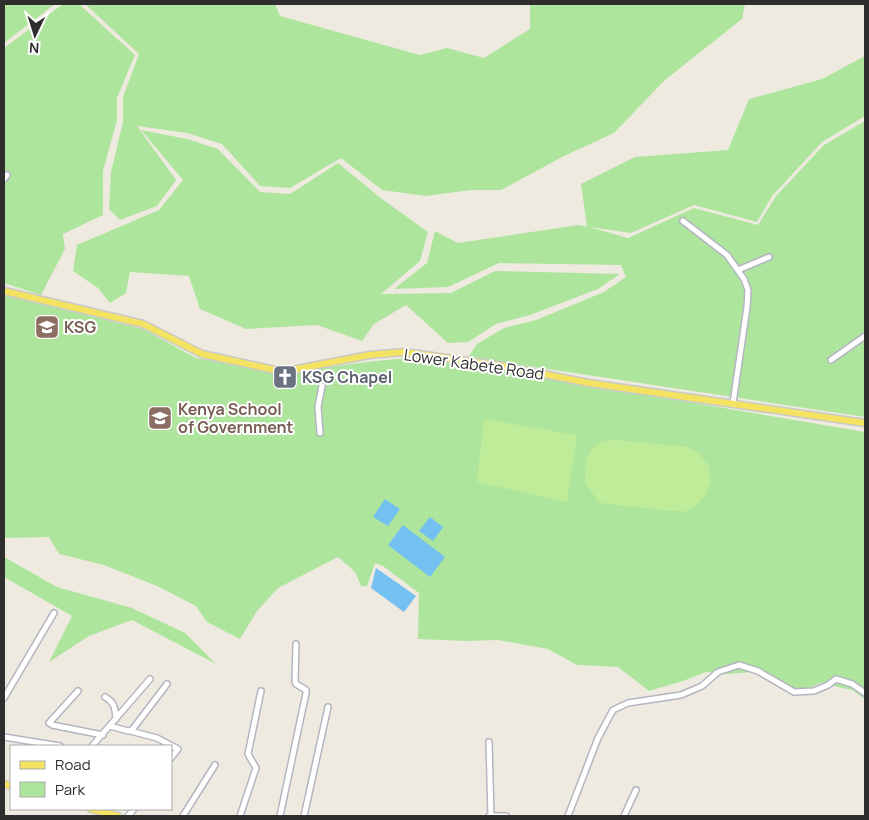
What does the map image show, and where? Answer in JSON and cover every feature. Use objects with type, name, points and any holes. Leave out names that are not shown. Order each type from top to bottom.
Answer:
[{"type":"main road","name":"Lower Kabete Road","points":[[4,291],[143,324],[202,354],[275,370],[292,370],[369,355],[404,352],[503,366],[589,383],[865,423]]},
{"type":"main road","points":[[93,812],[118,816]]},
{"type":"street","points":[[683,221],[727,255],[744,279],[748,290],[733,403]]},
{"type":"street","points":[[738,270],[770,257]]},
{"type":"street","points":[[831,360],[865,336]]},
{"type":"street","points":[[320,433],[318,407],[322,386]]},
{"type":"street","points":[[4,698],[54,613]]},
{"type":"street","points":[[280,816],[306,693],[306,690],[295,683],[296,644]]},
{"type":"street","points":[[568,816],[598,738],[613,710],[628,704],[682,695],[702,686],[718,672],[739,665],[758,671],[794,692],[814,690],[828,685],[836,679],[852,684],[865,693]]},
{"type":"street","points":[[93,745],[150,679]]},
{"type":"street","points":[[130,731],[167,684]]},
{"type":"street","points":[[78,691],[49,722],[52,725],[103,735]]},
{"type":"street","points":[[240,816],[256,768],[248,754],[261,692]]},
{"type":"street","points":[[105,697],[113,702],[116,720]]},
{"type":"street","points":[[304,816],[328,707]]},
{"type":"street","points":[[110,726],[157,738],[170,745]]},
{"type":"street","points":[[4,737],[54,745]]},
{"type":"street","points":[[489,742],[490,816],[506,816]]},
{"type":"street","points":[[172,746],[178,749],[172,757]]},
{"type":"street","points":[[183,816],[215,765]]},
{"type":"street","points":[[624,816],[636,790]]},
{"type":"green space","points":[[4,4],[55,4],[4,43]]},
{"type":"green space","points":[[63,4],[79,4],[135,55],[117,98],[117,120],[103,171],[103,215],[63,234],[65,249],[41,295],[4,283],[4,48]]},
{"type":"green space","points":[[85,4],[275,4],[280,16],[420,55],[447,48],[484,58],[530,29],[530,4],[745,4],[742,19],[665,80],[614,133],[564,156],[501,190],[471,190],[426,196],[382,190],[341,158],[290,188],[260,186],[222,144],[187,133],[137,126],[176,180],[157,206],[120,220],[109,209],[111,172],[123,122],[123,97],[139,54]]},
{"type":"green space","points":[[865,56],[865,116],[822,142],[772,196],[757,222],[694,205],[631,233],[589,227],[628,238],[694,208],[758,225],[776,196],[824,145],[865,121],[865,417],[468,357],[477,344],[504,328],[536,320],[604,292],[626,277],[621,265],[499,263],[448,287],[394,289],[427,263],[435,231],[458,243],[579,225],[587,227],[581,184],[635,157],[728,150],[749,99],[822,79]]},
{"type":"green space","points":[[141,130],[187,139],[218,149],[260,192],[290,194],[338,163],[382,199],[428,232],[420,261],[381,294],[451,293],[495,271],[620,274],[598,289],[530,315],[496,324],[468,342],[448,343],[406,305],[374,324],[362,341],[317,325],[246,329],[200,309],[189,276],[130,272],[126,293],[110,303],[98,288],[73,271],[77,245],[159,210],[183,180]]},
{"type":"green space","points":[[4,295],[143,329],[196,358],[281,374],[417,357],[524,372],[588,385],[865,432],[865,699],[852,690],[820,683],[797,694],[753,672],[727,674],[706,672],[649,691],[618,667],[577,665],[548,649],[498,640],[418,639],[419,593],[383,566],[375,563],[367,586],[361,586],[355,572],[338,557],[278,588],[257,611],[240,639],[207,622],[196,606],[157,586],[104,565],[59,554],[49,537],[4,538]]},
{"type":"green space","points":[[484,419],[577,435],[567,502],[477,482]]},
{"type":"green space","points":[[616,440],[688,447],[699,453],[709,467],[711,481],[706,495],[697,504],[684,512],[600,503],[585,483],[586,458],[594,447],[603,441]]},
{"type":"green space","points":[[4,557],[57,587],[132,608],[185,633],[216,664],[132,620],[89,636],[49,662],[72,616],[4,577]]},
{"type":"water","points":[[385,499],[400,509],[388,526],[373,517]]},
{"type":"water","points":[[430,517],[443,527],[433,541],[419,531]]},
{"type":"water","points":[[403,525],[445,557],[430,577],[388,545]]},
{"type":"water","points":[[376,568],[416,596],[404,612],[371,588]]},
{"type":"place","name":"KSG","points":[[47,327]]},
{"type":"place","name":"KSG Chapel","points":[[285,377]]},
{"type":"place","name":"Kenya School of Government","points":[[160,418]]}]
